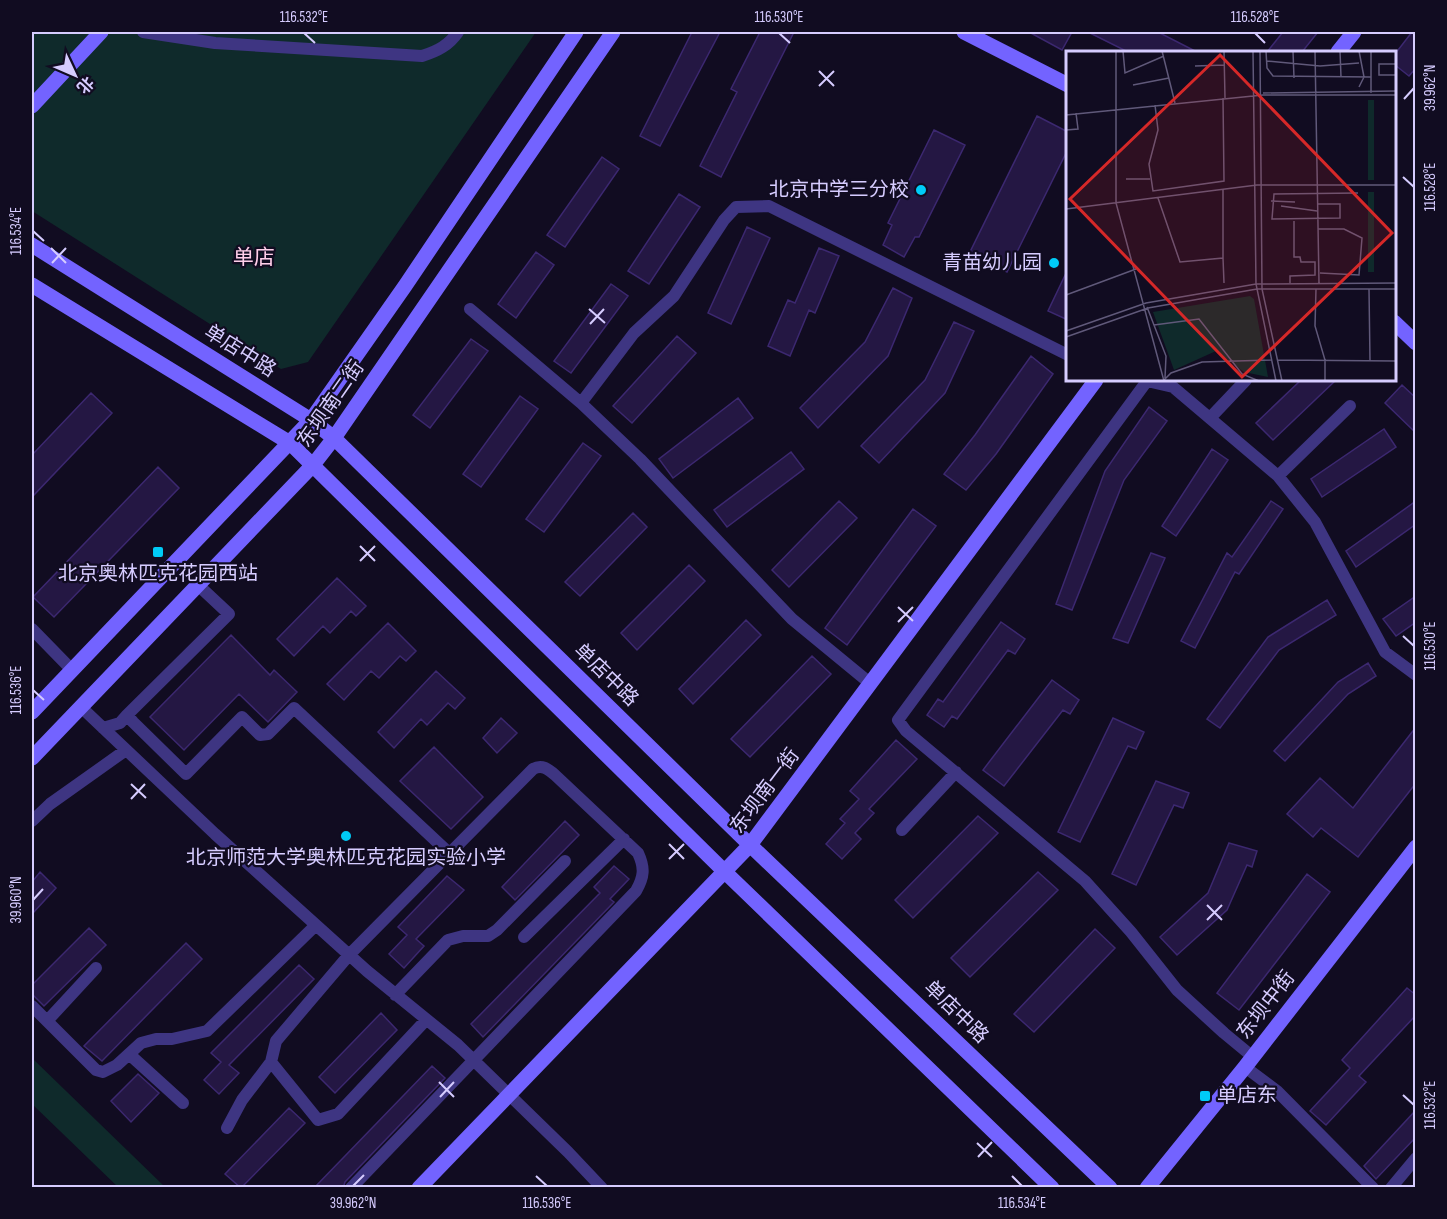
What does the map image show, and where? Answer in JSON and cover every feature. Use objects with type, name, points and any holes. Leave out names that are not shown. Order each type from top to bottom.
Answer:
[{"type":"street","points":[[32,105],[101,32]]},
{"type":"street","points":[[143,32],[215,43],[422,56],[440,50],[453,40],[458,32]]},
{"type":"street","name":"东坝南二街","points":[[32,712],[311,420],[405,286],[576,32]]},
{"type":"street","name":"东坝南二街","points":[[32,758],[313,465],[334,438],[613,32]]},
{"type":"street","points":[[964,32],[1066,84]]},
{"type":"street","points":[[1339,51],[1353,32]]},
{"type":"street","points":[[581,403],[634,333],[674,296],[724,220],[736,207],[769,206],[1066,354]]},
{"type":"street","name":"单店中路","points":[[32,245],[311,420],[334,438],[750,845],[1110,1188]]},
{"type":"street","points":[[32,285],[290,443],[725,872],[1052,1188]]},
{"type":"street","points":[[470,309],[581,403],[640,459],[792,619],[872,684]]},
{"type":"street","points":[[1396,323],[1416,343]]},
{"type":"street","name":"东坝南一街","points":[[419,1188],[750,845],[1095,381]]},
{"type":"street","points":[[1373,1188],[1249,1062],[1224,1033],[1177,990],[1131,932],[1085,881],[906,731],[898,720],[1147,381],[1173,387],[1278,476],[1315,522],[1385,652],[1416,675]]},
{"type":"street","points":[[1210,418],[1245,381]]},
{"type":"street","points":[[1278,476],[1350,406]]},
{"type":"street","points":[[103,728],[120,723],[229,614],[198,585]]},
{"type":"street","points":[[32,629],[72,670]]},
{"type":"street","points":[[81,707],[349,955],[473,1060],[602,1188]]},
{"type":"street","points":[[127,715],[186,774],[242,717],[260,735],[268,734],[294,708],[449,854]]},
{"type":"street","points":[[32,821],[50,804],[126,750]]},
{"type":"street","points":[[227,1128],[242,1100],[271,1062],[276,1041],[349,955],[538,766],[545,767],[638,853],[643,878],[636,891],[351,1188]]},
{"type":"street","points":[[902,830],[956,772]]},
{"type":"street","points":[[524,937],[624,839]]},
{"type":"street","name":"东坝中街","points":[[1147,1188],[1249,1062],[1416,847]]},
{"type":"street","points":[[395,994],[448,940],[463,936],[488,936],[497,930],[565,861]]},
{"type":"street","points":[[32,1005],[96,1070],[103,1072],[117,1065],[141,1043],[207,1031],[316,925]]},
{"type":"street","points":[[47,1021],[96,968]]},
{"type":"street","points":[[271,1062],[318,1120],[328,1118],[338,1114],[426,1020]]},
{"type":"street","points":[[129,1054],[183,1103]]},
{"type":"street","points":[[1391,1188],[1416,1158]]},
{"type":"green space","points":[[32,32],[536,32],[308,362],[281,369],[32,211]]},
{"type":"green space","points":[[32,1058],[165,1187],[118,1187],[32,1104]]},
{"type":"building","points":[[692,32],[720,32],[660,146],[640,136]]},
{"type":"building","points":[[760,32],[794,32],[721,177],[700,166],[737,92],[731,89]]},
{"type":"building","points":[[1029,32],[1072,32],[1062,50]]},
{"type":"building","points":[[1088,32],[1158,32],[1195,51],[1126,51]]},
{"type":"building","points":[[1283,32],[1318,32],[1303,51],[1268,51]]},
{"type":"building","points":[[1412,32],[1416,32],[1416,68],[1409,76],[1396,66],[1396,53]]},
{"type":"building","points":[[1037,116],[1066,131],[1066,153],[1007,272],[969,254]]},
{"type":"building","points":[[934,130],[965,145],[919,237],[915,237],[904,257],[883,245],[892,225],[888,223]]},
{"type":"building","points":[[602,157],[619,169],[565,247],[547,235]]},
{"type":"building","points":[[679,194],[700,207],[649,284],[628,271]]},
{"type":"building","points":[[747,227],[770,238],[731,324],[708,313]]},
{"type":"building","points":[[819,248],[839,256],[815,313],[809,310],[790,356],[768,346],[788,300],[795,303]]},
{"type":"building","points":[[536,252],[554,265],[516,318],[498,304]]},
{"type":"building","points":[[1066,273],[1066,319],[1048,311]]},
{"type":"building","points":[[611,284],[628,296],[571,373],[554,361]]},
{"type":"building","points":[[893,288],[912,298],[888,356],[818,428],[800,408],[865,342]]},
{"type":"building","points":[[954,322],[974,331],[945,393],[879,463],[861,446],[925,380]]},
{"type":"building","points":[[677,336],[696,353],[632,423],[613,406]]},
{"type":"building","points":[[471,339],[488,351],[430,428],[413,415]]},
{"type":"building","points":[[1031,356],[1053,374],[996,454],[966,490],[944,474],[975,435]]},
{"type":"building","points":[[1300,381],[1335,381],[1273,440],[1256,423]]},
{"type":"building","points":[[1402,385],[1416,398],[1416,433],[1385,403]]},
{"type":"building","points":[[91,393],[112,413],[32,497],[32,455]]},
{"type":"building","points":[[520,396],[538,409],[481,487],[463,474]]},
{"type":"building","points":[[738,398],[753,418],[673,478],[659,459]]},
{"type":"building","points":[[1149,407],[1167,421],[1124,480],[1072,610],[1056,604],[1105,471]]},
{"type":"building","points":[[1384,429],[1396,447],[1322,497],[1311,479]]},
{"type":"building","points":[[583,443],[601,456],[544,532],[526,519]]},
{"type":"building","points":[[1212,449],[1228,460],[1176,536],[1162,526]]},
{"type":"building","points":[[791,452],[804,469],[727,527],[714,510]]},
{"type":"building","points":[[158,467],[179,488],[54,617],[33,597]]},
{"type":"building","points":[[839,501],[857,518],[789,587],[772,570]]},
{"type":"building","points":[[1271,501],[1283,509],[1239,574],[1235,572],[1195,648],[1181,641],[1227,553],[1232,557]]},
{"type":"building","points":[[1416,501],[1416,524],[1356,567],[1346,551]]},
{"type":"building","points":[[913,509],[936,526],[847,645],[825,628]]},
{"type":"building","points":[[633,513],[647,527],[580,596],[565,582]]},
{"type":"building","points":[[1151,553],[1165,558],[1128,643],[1113,638]]},
{"type":"building","points":[[689,565],[705,581],[637,650],[621,633]]},
{"type":"building","points":[[337,578],[366,606],[356,616],[351,611],[330,633],[323,626],[294,656],[277,639]]},
{"type":"building","points":[[1416,596],[1416,622],[1396,636],[1383,619]]},
{"type":"building","points":[[1327,600],[1336,615],[1279,650],[1220,728],[1207,719],[1268,637]]},
{"type":"building","points":[[746,620],[761,635],[693,704],[679,689]]},
{"type":"building","points":[[1001,622],[1025,639],[1015,654],[1008,650],[957,719],[952,716],[944,727],[927,715],[938,699],[943,702]]},
{"type":"building","points":[[388,623],[416,651],[406,661],[400,656],[379,678],[371,671],[344,700],[327,684]]},
{"type":"building","points":[[231,635],[270,675],[274,670],[297,692],[268,722],[239,694],[184,750],[150,717]]},
{"type":"building","points":[[812,656],[831,674],[750,757],[731,739]]},
{"type":"building","points":[[1368,663],[1376,676],[1348,694],[1285,761],[1274,751],[1338,682]]},
{"type":"building","points":[[436,671],[465,698],[455,709],[448,703],[427,725],[421,719],[394,748],[378,732]]},
{"type":"building","points":[[1052,680],[1079,700],[1070,714],[1063,710],[1004,786],[983,770]]},
{"type":"building","points":[[501,718],[517,733],[497,753],[483,738]]},
{"type":"building","points":[[1113,718],[1144,732],[1136,749],[1128,746],[1080,842],[1058,832]]},
{"type":"building","points":[[1416,727],[1416,783],[1358,857],[1321,828],[1313,837],[1287,814],[1320,778],[1353,808]]},
{"type":"building","points":[[896,740],[917,759],[869,809],[874,813],[855,833],[861,839],[842,859],[826,844],[845,823],[840,819],[859,799],[850,791]]},
{"type":"building","points":[[434,747],[483,797],[451,829],[400,781]]},
{"type":"building","points":[[1156,781],[1189,793],[1183,808],[1174,805],[1136,885],[1112,874]]},
{"type":"building","points":[[978,816],[998,833],[913,918],[895,900]]},
{"type":"building","points":[[565,821],[579,835],[515,900],[502,887]]},
{"type":"building","points":[[1229,843],[1257,851],[1252,867],[1247,865],[1227,910],[1177,955],[1160,937],[1208,893]]},
{"type":"building","points":[[614,866],[629,879],[610,899],[614,902],[483,1037],[471,1024],[600,893],[594,887]]},
{"type":"building","points":[[40,872],[56,888],[32,914],[32,882]]},
{"type":"building","points":[[1038,872],[1058,890],[970,977],[951,958]]},
{"type":"building","points":[[1307,874],[1330,892],[1239,1010],[1217,993]]},
{"type":"building","points":[[447,876],[464,890],[416,939],[424,946],[404,968],[389,954],[407,935],[398,927]]},
{"type":"building","points":[[89,928],[106,945],[44,1006],[32,994],[32,985]]},
{"type":"building","points":[[1095,929],[1115,948],[1034,1032],[1014,1014]]},
{"type":"building","points":[[186,943],[202,959],[102,1061],[84,1046]]},
{"type":"building","points":[[299,965],[314,979],[229,1065],[239,1073],[219,1094],[204,1080],[221,1062],[211,1053]]},
{"type":"building","points":[[1407,988],[1416,995],[1416,1015],[1359,1076],[1366,1082],[1326,1125],[1310,1111],[1350,1068],[1342,1060]]},
{"type":"building","points":[[381,1013],[397,1030],[335,1093],[319,1077]]},
{"type":"building","points":[[432,1066],[445,1078],[345,1182],[343,1188],[314,1188]]},
{"type":"building","points":[[138,1074],[159,1093],[131,1122],[111,1101]]},
{"type":"building","points":[[289,1108],[305,1123],[241,1188],[225,1174]]},
{"type":"building","points":[[1416,1110],[1416,1137],[1376,1179],[1364,1166]]},
{"type":"place","name":"北京中学三分校","points":[[921,190]]},
{"type":"place","name":"青苗幼儿园","points":[[1054,263]]},
{"type":"place","name":"北京奥林匹克花园西站","points":[[158,552]]},
{"type":"place","name":"北京师范大学奥林匹克花园实验小学","points":[[346,836]]},
{"type":"place","name":"单店东","points":[[1205,1096]]},
{"type":"district","name":"单店","points":[[254,257]]}]
